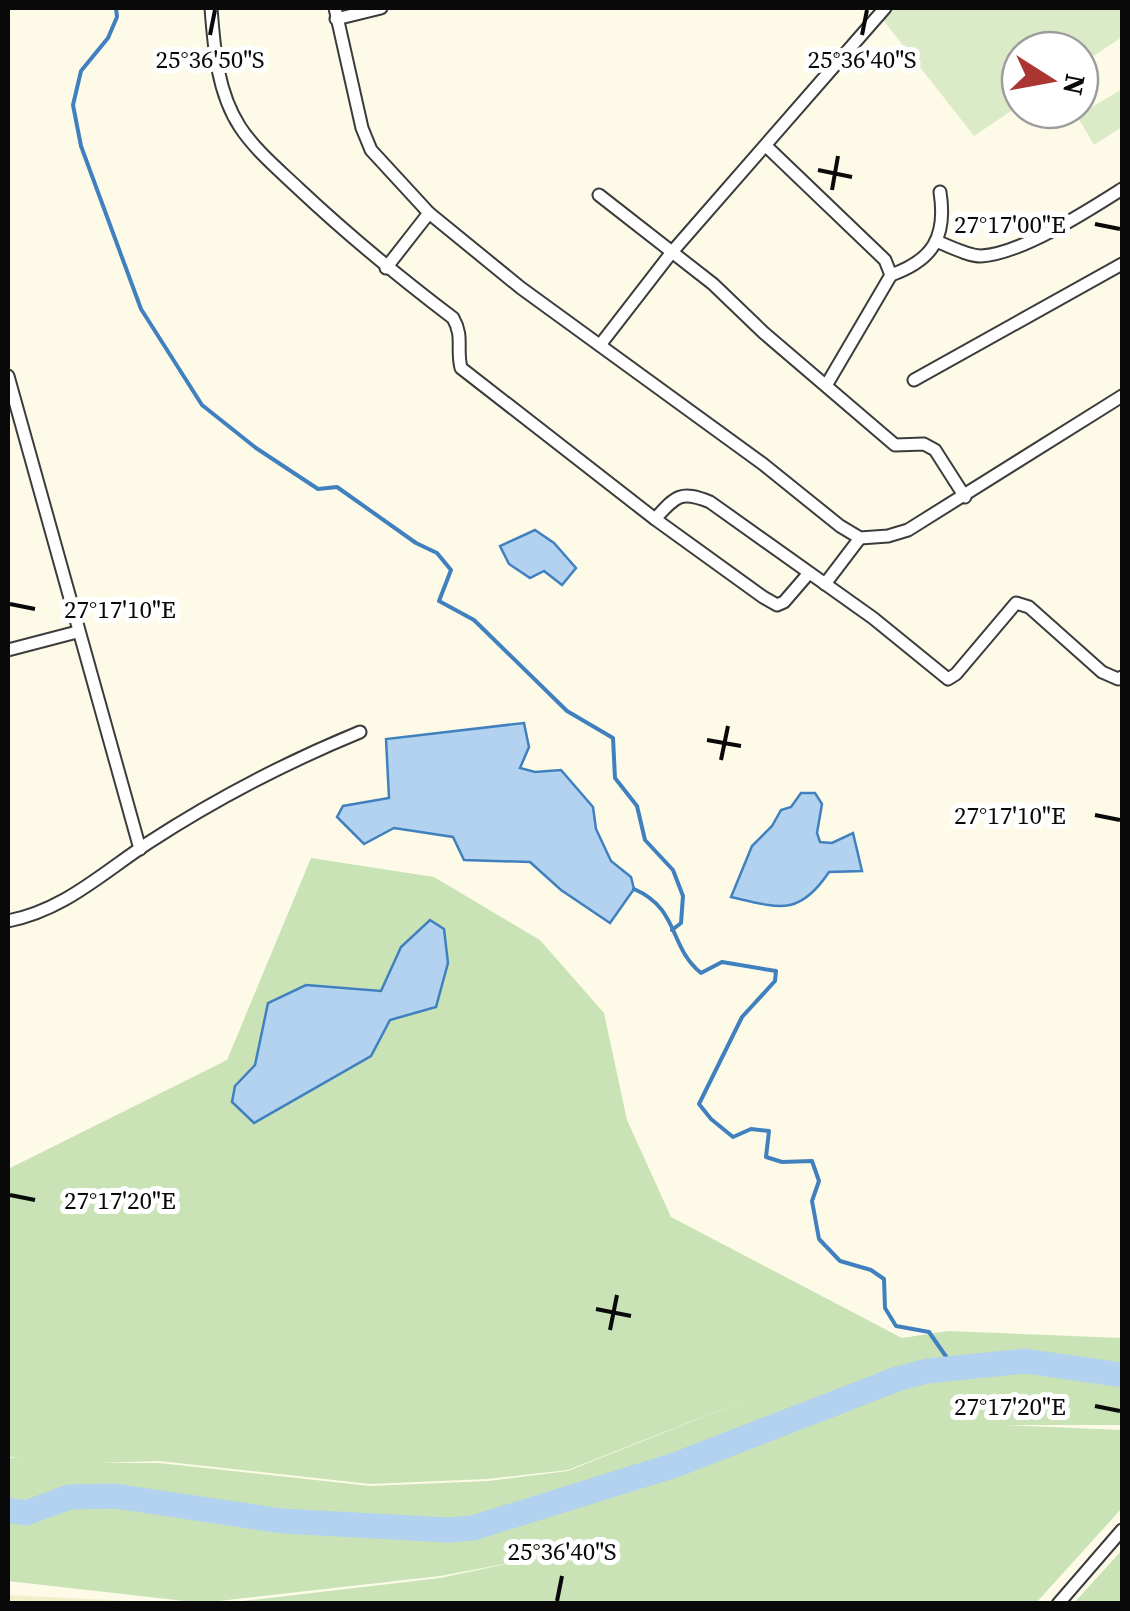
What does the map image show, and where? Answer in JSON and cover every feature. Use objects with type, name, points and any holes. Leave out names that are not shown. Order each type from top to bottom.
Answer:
[{"type":"street","points":[[211,8],[224,95],[240,127],[274,166],[361,248],[453,318],[461,331],[461,368],[656,519],[777,605],[808,573]]},
{"type":"street","points":[[380,8],[335,13],[362,128],[371,150],[428,212],[522,288],[860,538],[908,530],[1122,396]]},
{"type":"street","points":[[600,346],[672,252],[885,8]]},
{"type":"street","points":[[766,146],[886,260],[891,275]]},
{"type":"street","points":[[936,241],[979,256],[1011,248],[1076,218],[1122,188]]},
{"type":"street","points":[[827,384],[891,275],[916,266],[936,241],[944,214],[940,192]]},
{"type":"street","points":[[599,195],[713,284],[764,334],[895,445],[924,444],[935,450],[965,497]]},
{"type":"street","points":[[386,268],[428,212]]},
{"type":"street","points":[[914,380],[1122,264]]},
{"type":"street","points":[[8,376],[140,849]]},
{"type":"street","points":[[656,519],[672,501],[690,494],[710,502],[948,679],[1016,603],[1029,607],[1102,672],[1122,677]]},
{"type":"street","points":[[825,584],[860,538]]},
{"type":"street","points":[[8,650],[77,632]]},
{"type":"street","points":[[8,922],[50,910],[140,849],[304,755],[360,732]]},
{"type":"street","points":[[1058,1604],[1122,1530]]},
{"type":"green space","points":[[1122,8],[1122,37],[1100,52],[1100,30],[1000,30],[1000,118],[974,136],[876,11]]},
{"type":"green space","points":[[1122,89],[1122,127],[1094,145],[1085,130],[1100,130],[1100,102]]},
{"type":"green space","points":[[311,858],[434,877],[540,940],[604,1013],[627,1120],[671,1217],[902,1338],[948,1331],[1122,1338],[1122,1425],[1005,1425],[1122,1430],[1122,1508],[1036,1603],[225,1603],[440,1578],[526,1560],[440,1576],[202,1603],[8,1581],[8,1457],[21,1459],[8,1456],[8,1169],[227,1060]],"holes":[[[791,1382],[568,1471],[488,1481],[370,1486],[159,1463],[101,1463],[159,1461],[370,1484],[488,1479],[568,1470]]]},
{"type":"green space","points":[[1122,1550],[1122,1603],[1074,1603]]},
{"type":"green space","points":[[8,1595],[169,1603],[8,1603]]},
{"type":"water","points":[[535,530],[554,543],[576,568],[562,585],[544,571],[530,578],[509,564],[500,546]]},
{"type":"water","points":[[524,723],[529,747],[520,768],[535,772],[561,770],[593,807],[596,829],[611,861],[631,877],[634,889],[610,923],[561,890],[530,862],[464,860],[453,837],[394,828],[364,844],[337,817],[343,806],[389,798],[386,739]]},
{"type":"water","points":[[801,793],[815,793],[822,804],[817,833],[820,842],[832,843],[853,833],[862,871],[829,872],[808,896],[787,906],[731,897],[752,846],[772,826],[781,810],[791,807]]},
{"type":"water","points":[[430,920],[444,929],[448,963],[436,1007],[390,1020],[371,1056],[254,1123],[232,1102],[235,1086],[255,1065],[268,1003],[306,985],[381,991],[401,947]]},
{"type":"waterway","points":[[116,8],[117,17],[108,38],[81,71],[73,105],[81,146],[141,309],[202,405],[256,448],[318,489],[337,487],[416,543],[437,553],[451,570],[439,601],[474,620],[567,711],[613,738],[615,778],[637,806],[645,840],[673,870],[683,896],[681,923],[672,930]]},
{"type":"waterway","points":[[634,889],[649,897],[667,917],[683,951],[701,973],[722,962],[776,971],[775,981],[742,1017],[699,1104],[733,1137],[751,1129],[769,1131],[766,1157],[782,1162],[812,1161],[819,1181],[812,1201],[819,1239],[840,1261],[871,1270],[884,1279],[885,1308],[896,1326],[929,1332],[954,1368]]},
{"type":"waterway","points":[[8,1510],[26,1513],[69,1497],[115,1496],[282,1521],[473,1528],[675,1465],[927,1371],[1025,1361],[1122,1375]]}]
